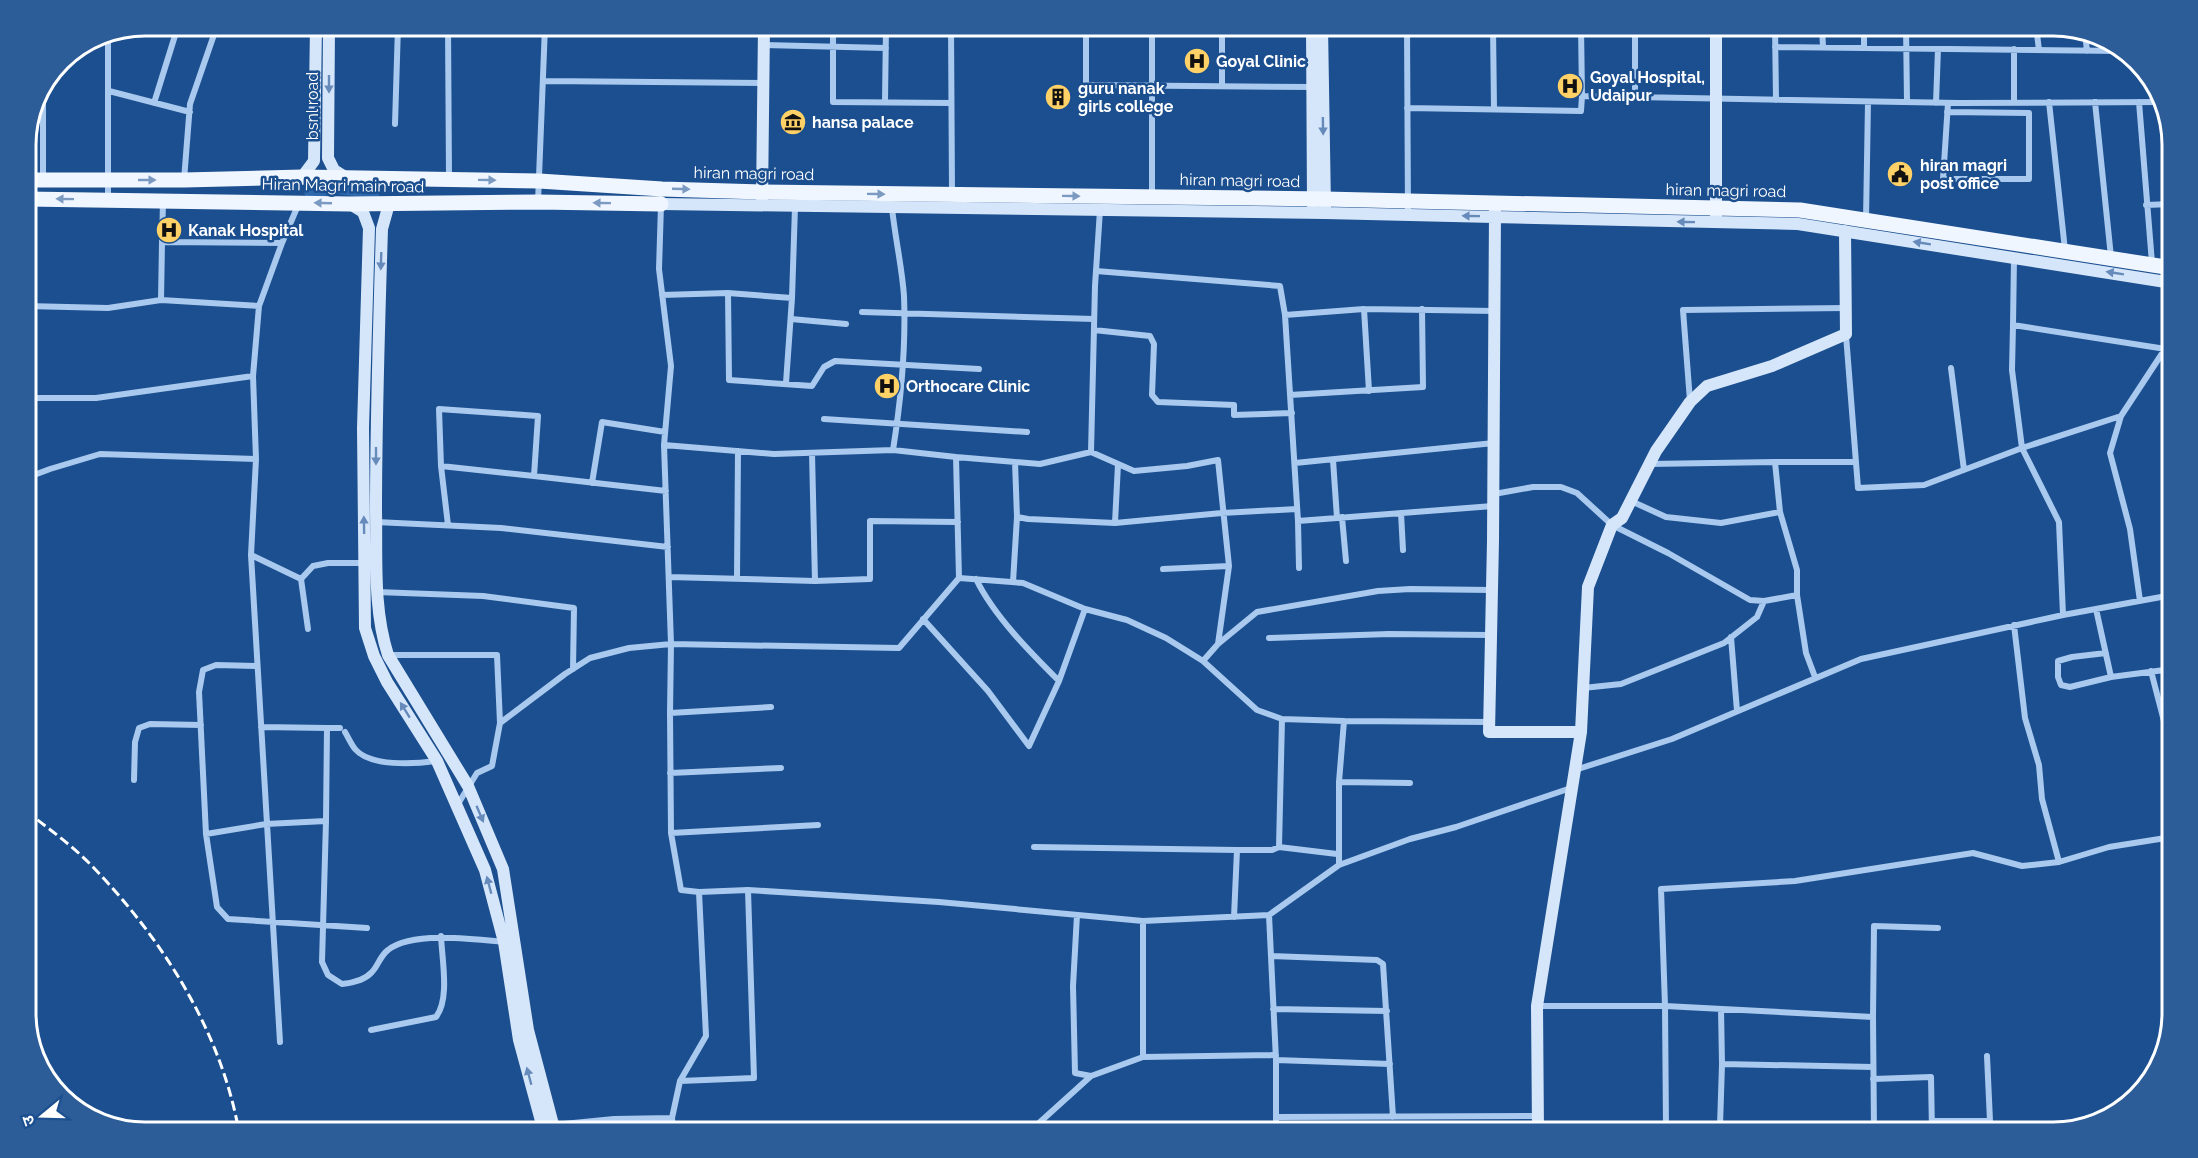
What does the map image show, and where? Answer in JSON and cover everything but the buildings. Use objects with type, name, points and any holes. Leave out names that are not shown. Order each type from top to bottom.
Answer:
[{"type":"main road","name":"hiran magri road","points":[[302,177],[539,181],[662,189],[762,199],[952,195],[1152,204],[1716,215],[1800,210],[2162,266]]},
{"type":"main road","name":"Hiran Magri main road","points":[[36,179],[184,180],[302,177]]},
{"type":"main road","points":[[300,202],[302,177]]},
{"type":"main road","points":[[389,204],[391,179]]},
{"type":"main road","name":"Hiran Magri main road","points":[[36,199],[350,204],[538,202],[661,204]]},
{"type":"street","points":[[154,103],[175,36]]},
{"type":"street","points":[[184,180],[190,104],[214,36]]},
{"type":"street","name":"bsnl road","points":[[302,177],[314,160],[316,36]]},
{"type":"street","name":"bsnl road","points":[[329,36],[328,158],[334,170],[347,178]]},
{"type":"street","points":[[395,124],[398,36]]},
{"type":"street","points":[[448,36],[449,180]]},
{"type":"street","points":[[538,202],[545,36]]},
{"type":"street","points":[[762,199],[764,36]]},
{"type":"street","points":[[833,36],[833,102],[951,103]]},
{"type":"street","points":[[885,102],[886,36]]},
{"type":"street","points":[[951,36],[952,195]]},
{"type":"street","points":[[1086,36],[1086,85],[1312,87]]},
{"type":"street","points":[[1152,36],[1152,204],[1100,210],[795,207],[762,199],[661,204],[660,268],[670,366],[664,445],[672,644],[669,713],[671,833],[681,890],[699,892],[748,890],[939,902],[1143,921],[1269,915],[1339,865],[1410,839],[1456,827],[1571,788]]},
{"type":"street","points":[[1222,36],[1222,86]]},
{"type":"street","points":[[1312,36],[1312,87],[1319,206]]},
{"type":"street","points":[[1319,206],[1322,36]]},
{"type":"street","points":[[1407,36],[1408,208]]},
{"type":"street","points":[[1493,36],[1494,109]]},
{"type":"street","points":[[1407,108],[1581,111],[1581,36]]},
{"type":"street","points":[[1635,36],[1635,97]]},
{"type":"street","points":[[1716,36],[1716,215],[1798,224],[2162,281]]},
{"type":"street","points":[[1775,36],[1776,100]]},
{"type":"street","points":[[1822,36],[1823,47]]},
{"type":"street","points":[[1864,36],[1864,48]]},
{"type":"street","points":[[1906,36],[1907,102]]},
{"type":"street","points":[[2037,36],[2039,50]]},
{"type":"street","points":[[2085,41],[2086,51]]},
{"type":"street","points":[[108,43],[110,180],[108,200]]},
{"type":"street","points":[[764,45],[886,48]]},
{"type":"street","points":[[1775,47],[2108,51]]},
{"type":"street","points":[[1936,103],[1938,49]]},
{"type":"street","points":[[2014,49],[2014,103]]},
{"type":"street","points":[[544,81],[763,83]]},
{"type":"street","points":[[109,91],[190,112]]},
{"type":"street","points":[[1582,96],[1936,103],[2153,102]]},
{"type":"street","points":[[1866,220],[1868,102]]},
{"type":"street","points":[[2049,102],[2065,250]]},
{"type":"street","points":[[2095,102],[2111,257]]},
{"type":"street","points":[[2139,102],[2152,264]]},
{"type":"street","points":[[1947,112],[2029,113],[2029,179],[1943,179],[1947,112],[1948,103]]},
{"type":"street","points":[[43,106],[44,179]]},
{"type":"street","points":[[161,300],[163,201]]},
{"type":"street","points":[[280,1042],[251,555],[256,459],[253,376],[259,306],[300,202]]},
{"type":"street","points":[[350,204],[363,212],[369,228],[363,428],[365,628],[374,656],[436,761],[458,804],[485,870],[504,942],[519,1040],[547,1122]]},
{"type":"street","points":[[389,204],[382,229],[376,425],[376,522],[380,633],[388,655],[468,786],[503,869],[528,1030],[548,1122]]},
{"type":"street","points":[[2146,205],[2162,204]]},
{"type":"street","points":[[786,383],[795,207]]},
{"type":"street","points":[[892,208],[904,295],[902,364],[893,450]]},
{"type":"street","points":[[1091,452],[1094,319],[1100,210]]},
{"type":"street","points":[[1495,210],[1494,500],[1489,732],[1581,732]]},
{"type":"street","points":[[1845,231],[1846,334],[1854,462],[1858,488],[1924,485],[2022,448],[2121,416]]},
{"type":"street","points":[[162,242],[282,243]]},
{"type":"street","points":[[2014,257],[2012,370],[2022,448],[2059,522],[2063,615]]},
{"type":"street","points":[[1096,271],[1280,286],[1286,315],[1299,568]]},
{"type":"street","points":[[662,295],[728,293],[792,298]]},
{"type":"street","points":[[728,293],[729,380],[812,386],[824,367],[835,361],[979,369]]},
{"type":"street","points":[[36,306],[108,308],[161,300],[259,306]]},
{"type":"street","points":[[1690,402],[1683,310],[1846,308]]},
{"type":"street","points":[[1286,315],[1364,309],[1494,311]]},
{"type":"street","points":[[1364,309],[1369,391]]},
{"type":"street","points":[[1290,394],[1424,387],[1422,309]]},
{"type":"street","points":[[862,312],[1094,319]]},
{"type":"street","points":[[791,319],[846,324]]},
{"type":"street","points":[[2013,325],[2162,348]]},
{"type":"street","points":[[1094,330],[1150,336],[1154,344],[1152,395],[1158,402],[1234,405],[1234,415],[1292,413]]},
{"type":"street","points":[[1538,1122],[1537,1006],[1581,732],[1588,587],[1612,525],[1622,518],[1656,451],[1690,402],[1707,386],[1772,366],[1846,334]]},
{"type":"street","points":[[2140,601],[2130,529],[2110,453],[2121,416],[2162,359]]},
{"type":"street","points":[[1951,368],[1964,470]]},
{"type":"street","points":[[36,398],[96,398],[253,376]]},
{"type":"street","points":[[448,525],[441,466],[440,409],[538,416],[534,476]]},
{"type":"street","points":[[824,420],[1027,432]]},
{"type":"street","points":[[592,483],[602,422],[665,432]]},
{"type":"street","points":[[1295,463],[1494,443]]},
{"type":"street","points":[[664,445],[774,454],[893,450],[1041,464],[1091,452],[1134,471],[1187,466],[1218,460],[1228,566],[1218,644]]},
{"type":"street","points":[[737,579],[738,451]]},
{"type":"street","points":[[812,453],[815,581]]},
{"type":"street","points":[[36,475],[100,454],[256,459]]},
{"type":"street","points":[[500,723],[590,658],[619,651],[672,644],[899,648],[959,578],[956,457]]},
{"type":"street","points":[[1333,460],[1346,561]]},
{"type":"street","points":[[1012,582],[1017,517],[1015,462]]},
{"type":"street","points":[[1775,462],[1780,512],[1797,570],[1797,595],[1806,652],[1815,677]]},
{"type":"street","points":[[1649,464],[1854,462]]},
{"type":"street","points":[[1115,523],[1118,464]]},
{"type":"street","points":[[441,466],[666,491]]},
{"type":"street","points":[[1298,521],[1401,513],[1494,500],[1533,487],[1561,487],[1577,493],[1612,525],[1668,552],[1750,600],[1764,601],[1797,595]]},
{"type":"street","points":[[1630,501],[1666,517],[1721,523],[1780,512]]},
{"type":"street","points":[[1017,517],[1115,523],[1297,509]]},
{"type":"street","points":[[1401,513],[1403,550]]},
{"type":"street","points":[[669,577],[815,581],[870,579],[870,521],[958,522]]},
{"type":"street","points":[[376,522],[501,528],[668,547]]},
{"type":"street","points":[[251,555],[301,579]]},
{"type":"street","points":[[301,579],[313,566],[328,563],[365,564]]},
{"type":"street","points":[[1163,569],[1228,566]]},
{"type":"street","points":[[959,578],[1023,583],[1085,609],[1127,620],[1166,638],[1203,661],[1257,710],[1282,719],[1490,722]]},
{"type":"street","points":[[301,579],[308,629]]},
{"type":"street","points":[[976,579],[984,595],[1033,655],[1059,681]]},
{"type":"street","points":[[1203,661],[1218,644],[1257,612],[1378,591],[1410,589],[1492,591]]},
{"type":"street","points":[[378,592],[483,596],[574,608],[573,669]]},
{"type":"street","points":[[1574,770],[1671,739],[1861,659],[2063,615],[2162,597]]},
{"type":"street","points":[[1583,688],[1621,684],[1724,643],[1757,617],[1764,601]]},
{"type":"street","points":[[923,619],[988,691],[1029,746],[1059,681],[1085,609]]},
{"type":"street","points":[[2096,609],[2111,677]]},
{"type":"street","points":[[2014,626],[2025,717],[2039,765],[2042,799],[2059,862]]},
{"type":"street","points":[[1269,638],[1389,634],[1490,635]]},
{"type":"street","points":[[1731,637],[1737,711]]},
{"type":"street","points":[[2106,653],[2072,657],[2058,662],[2058,677],[2061,686],[2070,687],[2111,677],[2162,670]]},
{"type":"street","points":[[388,655],[497,654],[500,723],[492,766],[477,773],[458,804]]},
{"type":"street","points":[[257,666],[216,665],[203,670],[199,692],[206,834],[217,907],[228,919],[367,928]]},
{"type":"street","points":[[2151,671],[2162,712]]},
{"type":"street","points":[[669,713],[771,707]]},
{"type":"street","points":[[1279,847],[1282,719]]},
{"type":"street","points":[[1339,865],[1337,854],[1339,782],[1344,721]]},
{"type":"street","points":[[134,780],[135,742],[139,729],[150,724],[201,724]]},
{"type":"street","points":[[261,728],[343,730],[356,750],[385,762],[412,764],[436,761]]},
{"type":"street","points":[[327,728],[322,962],[328,975],[342,984],[357,982],[372,972],[377,962],[389,949],[407,942],[441,936],[504,942]]},
{"type":"street","points":[[670,773],[781,768]]},
{"type":"street","points":[[1339,782],[1410,783]]},
{"type":"street","points":[[206,834],[266,824],[326,821]]},
{"type":"street","points":[[671,833],[818,825]]},
{"type":"street","points":[[1666,1122],[1665,1006],[1660,889],[1795,880],[1973,853],[2022,866],[2059,862],[2109,847],[2162,839]]},
{"type":"street","points":[[1034,847],[1272,850],[1279,847],[1337,854]]},
{"type":"street","points":[[1234,917],[1236,850]]},
{"type":"street","points":[[680,1081],[754,1078],[748,890]]},
{"type":"street","points":[[672,1122],[680,1081],[706,1036],[699,892]]},
{"type":"street","points":[[1077,915],[1073,986],[1075,1073],[1091,1076]]},
{"type":"street","points":[[1269,915],[1276,1057],[1276,1122]]},
{"type":"street","points":[[1143,921],[1143,1057]]},
{"type":"street","points":[[1874,1122],[1874,926],[1938,928]]},
{"type":"street","points":[[371,1030],[436,1017],[442,1010],[444,999],[441,936]]},
{"type":"street","points":[[1271,956],[1377,960],[1383,964],[1393,1117]]},
{"type":"street","points":[[1537,1006],[1665,1006],[1873,1017]]},
{"type":"street","points":[[1273,1009],[1387,1011]]},
{"type":"street","points":[[1720,1122],[1721,1009]]},
{"type":"street","points":[[1874,1079],[1931,1077],[1932,1121],[1990,1121],[1987,1056]]},
{"type":"street","points":[[1040,1122],[1091,1076],[1143,1057],[1276,1057],[1390,1064]]},
{"type":"street","points":[[1722,1064],[1873,1067]]},
{"type":"street","points":[[1276,1117],[1538,1116]]},
{"type":"street","points":[[597,1122],[614,1119],[672,1118]]},
{"type":"shaded area","points":[[369,181],[380,185],[382,190],[377,199],[337,194],[307,199],[304,193],[309,183],[346,188]]},
{"type":"railway","points":[[36,819],[93,867],[119,895],[165,956],[186,989],[203,1023],[218,1058],[237,1122]]},
{"type":"place","name":"Goyal Clinic","points":[[1197,61]]},
{"type":"place","name":"Goyal Hospital, Udaipur","points":[[1570,86]]},
{"type":"place","name":"guru nanak girls college","points":[[1058,97]]},
{"type":"place","name":"hansa palace","points":[[793,122]]},
{"type":"place","name":"hiran magri post office","points":[[1900,174]]},
{"type":"place","name":"Kanak Hospital","points":[[169,230]]},
{"type":"place","name":"Orthocare Clinic","points":[[887,386]]}]
